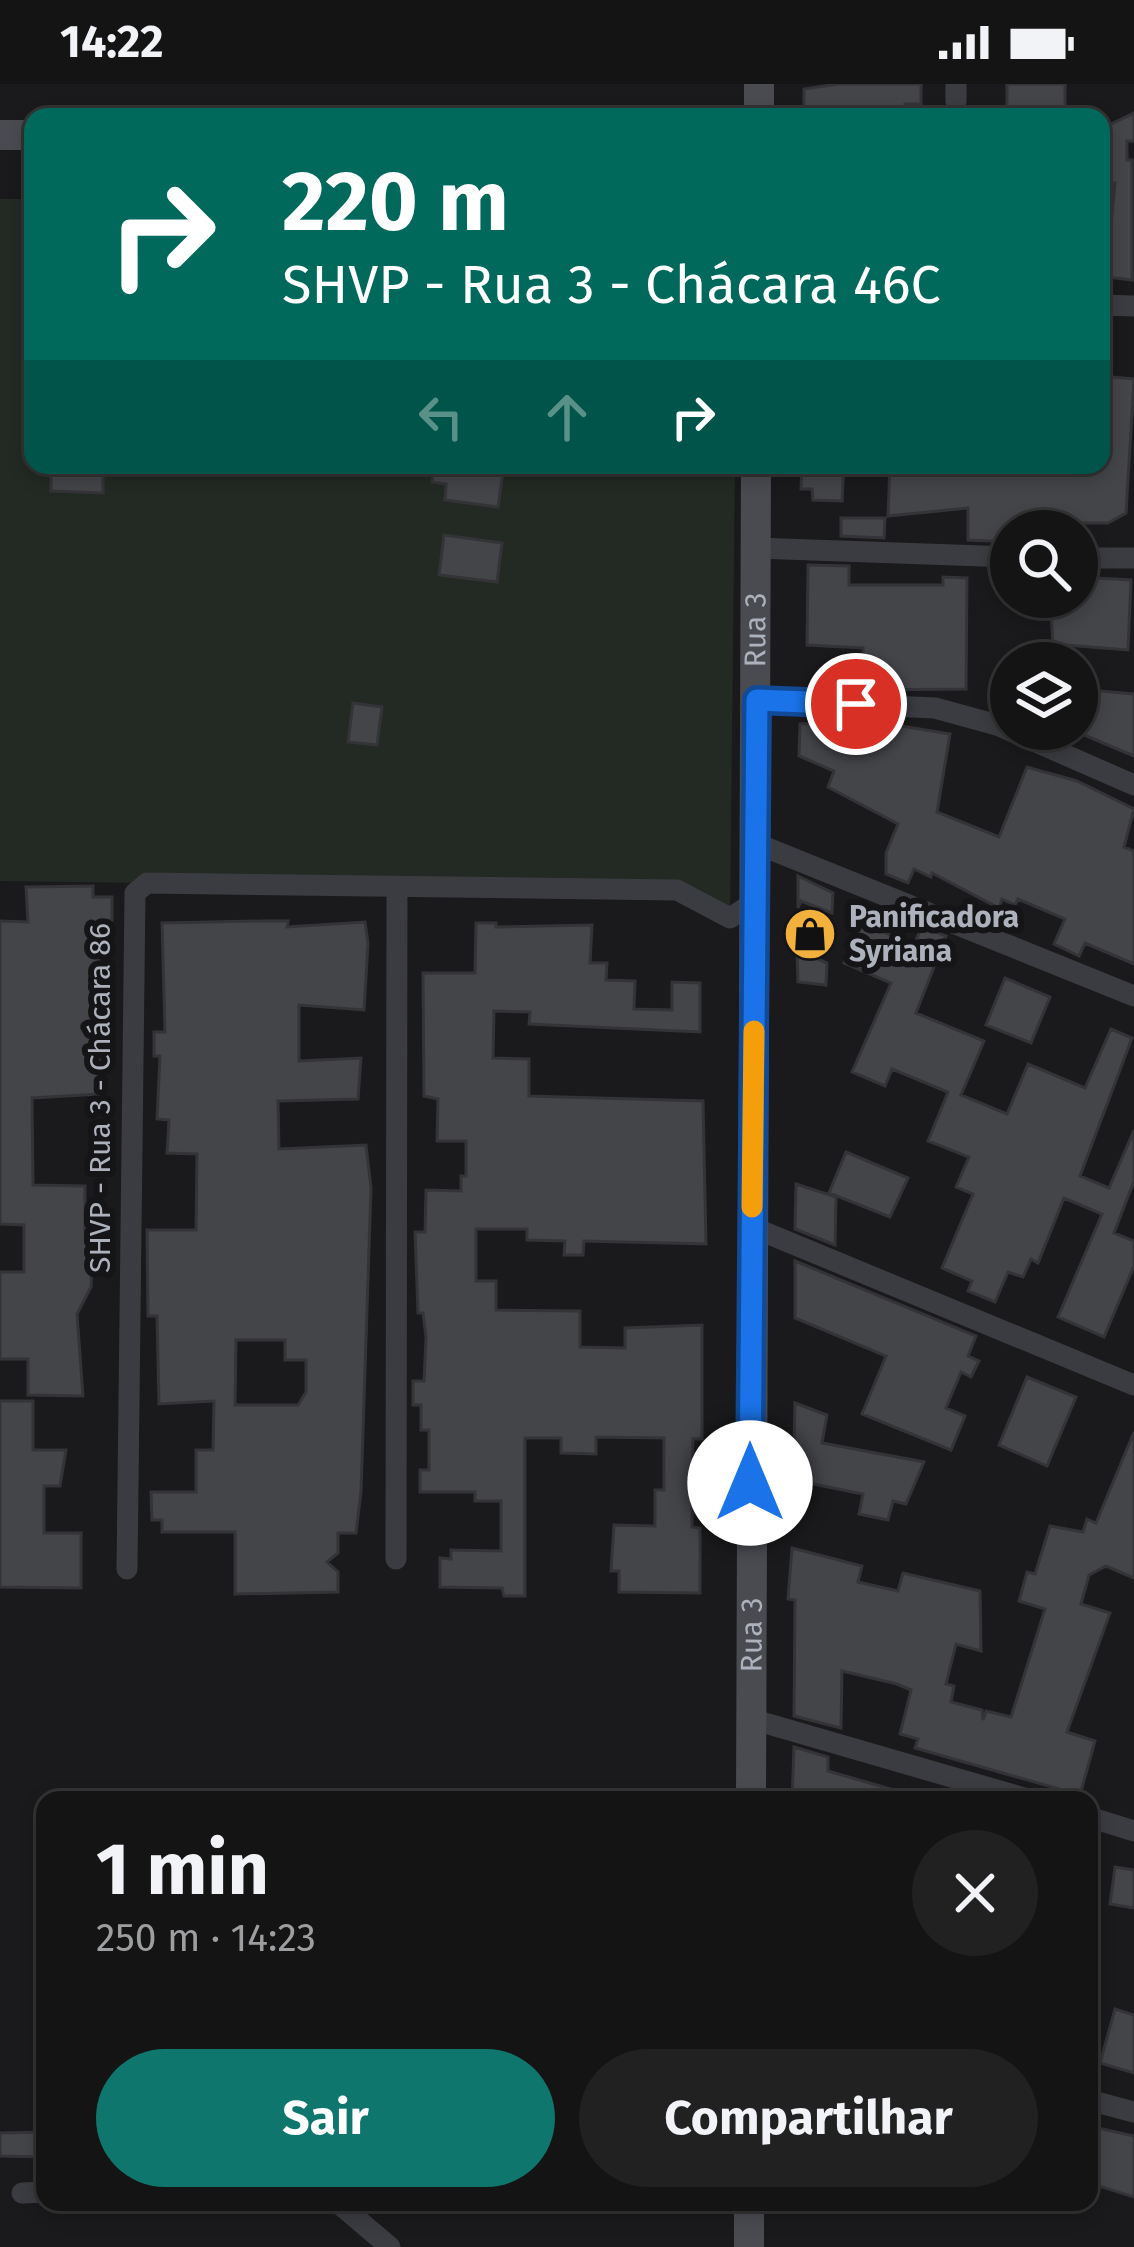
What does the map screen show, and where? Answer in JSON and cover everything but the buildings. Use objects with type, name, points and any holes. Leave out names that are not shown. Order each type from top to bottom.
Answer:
[{"type":"main road","name":"Rua 3","points":[[751,1791],[756,474]]},
{"type":"main road","points":[[749,2211],[749,2247]]},
{"type":"street","points":[[757,548],[990,556]]},
{"type":"street","points":[[1098,558],[1134,558]]},
{"type":"street","points":[[757,700],[935,708],[997,725],[1134,784]]},
{"type":"street","points":[[755,843],[1134,996]]},
{"type":"street","name":"SHVP - Rua 3 - Chácara 86","points":[[127,1569],[135,893],[146,884],[676,890],[730,917],[756,901]]},
{"type":"street","points":[[396,1558],[398,886]]},
{"type":"street","points":[[752,1227],[1134,1385]]},
{"type":"street","points":[[751,1719],[1000,1791]]},
{"type":"street","points":[[1098,1820],[1134,1831]]},
{"type":"street","points":[[1098,2102],[1134,2112]]},
{"type":"street","points":[[22,2193],[36,2192]]},
{"type":"street","points":[[348,2211],[390,2247]]},
{"type":"shaded area","points":[[0,199],[24,199],[24,474],[735,474],[730,918],[676,890],[0,881]]},
{"type":"slow traffic","points":[[752,1207],[754,1031]]},
{"type":"place","name":"Panificadora Syriana","points":[[810,934]]},
{"type":"route","points":[[750,1483],[757,700],[856,704]]}]
